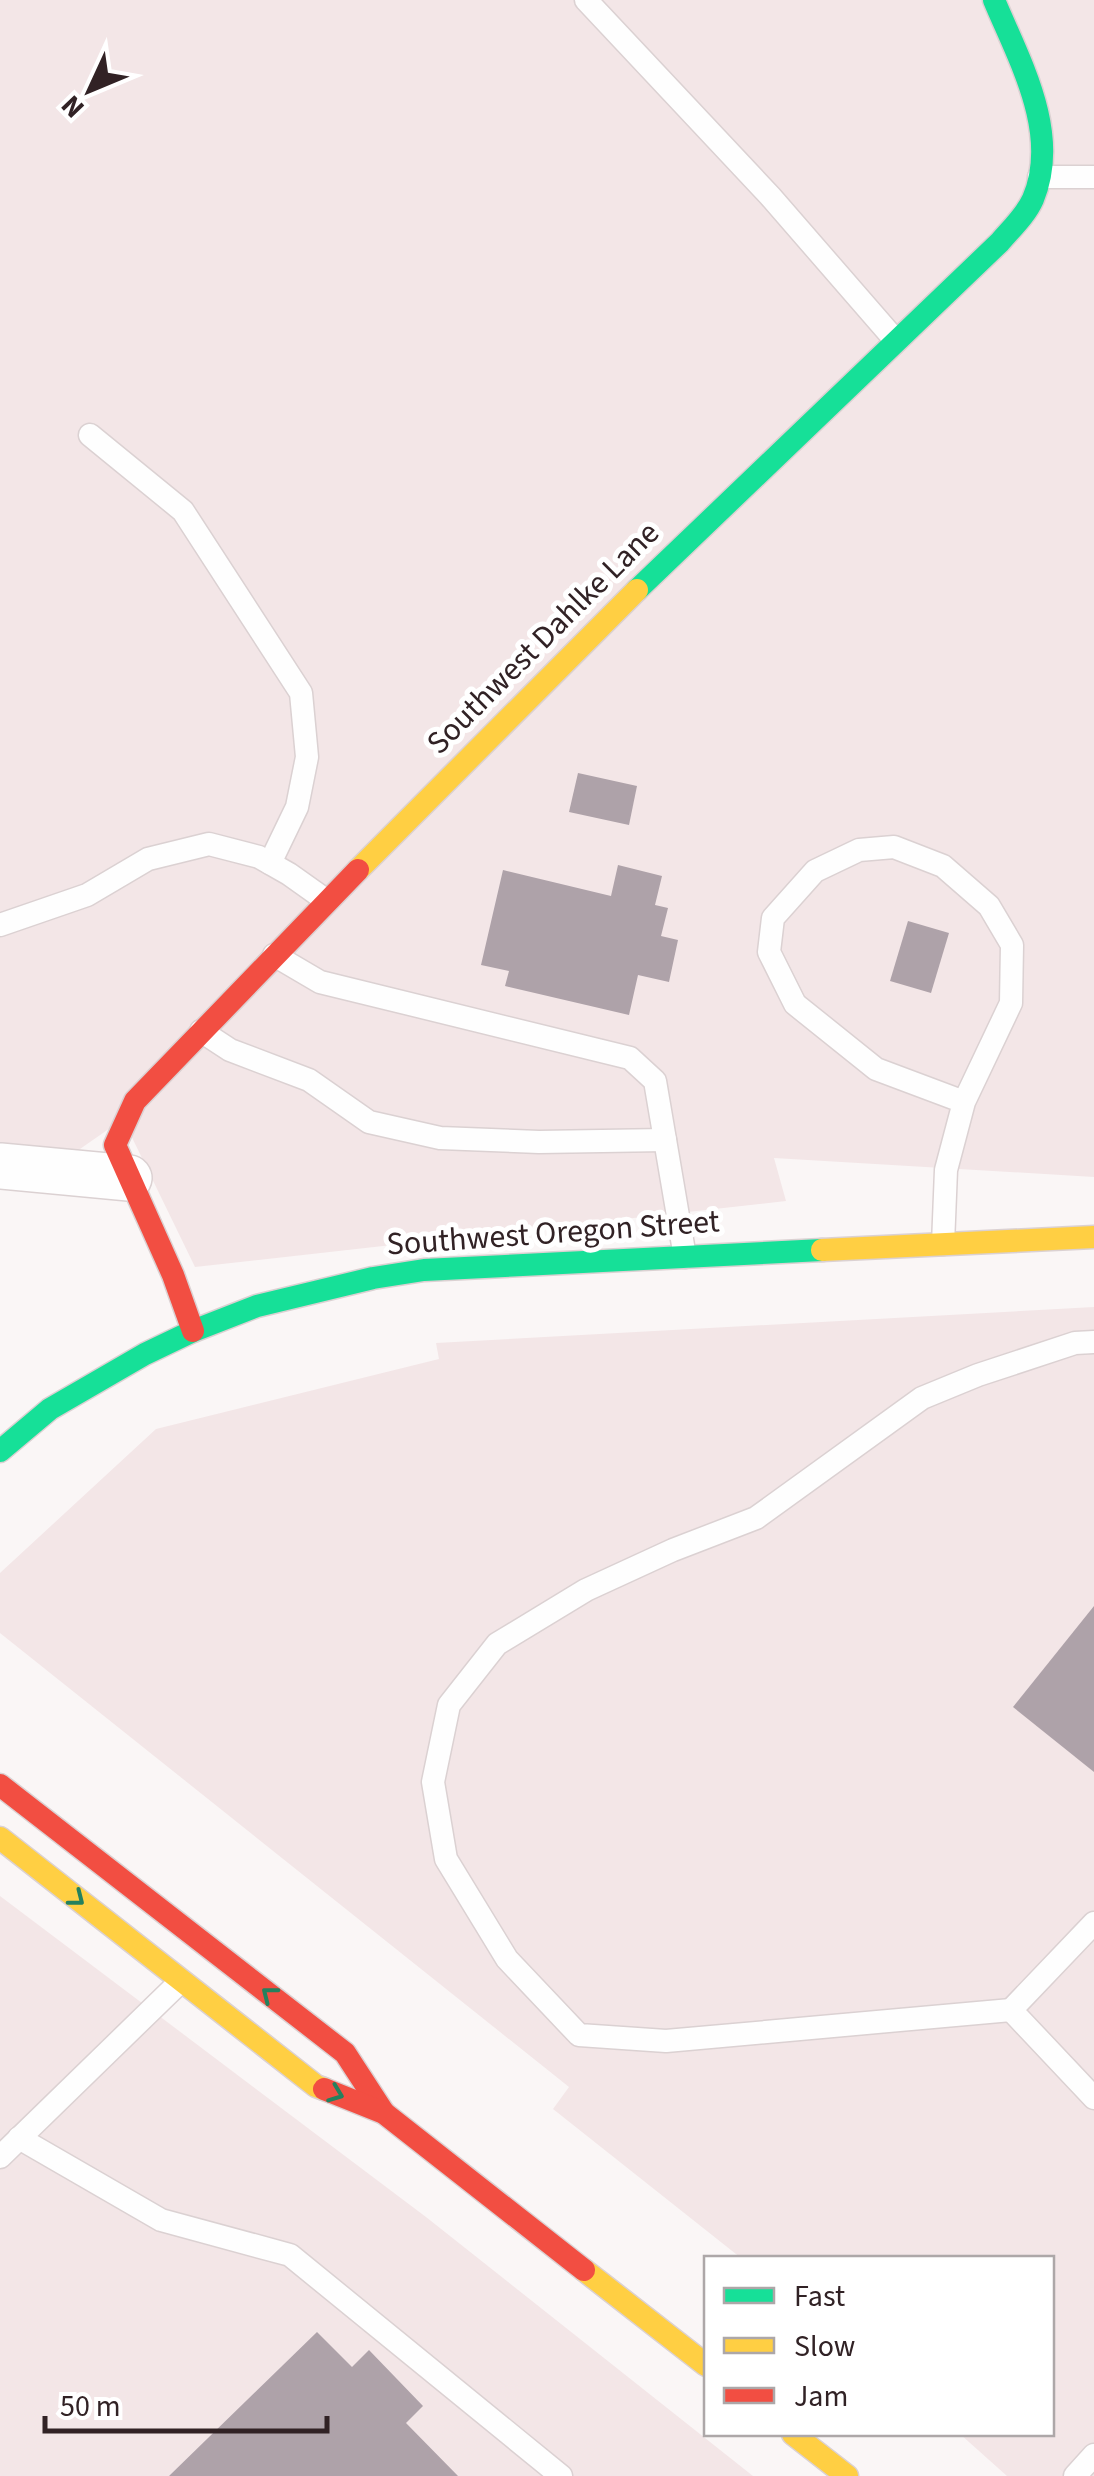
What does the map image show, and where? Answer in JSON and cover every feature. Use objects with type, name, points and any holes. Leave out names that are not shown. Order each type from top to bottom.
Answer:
[{"type":"main road","name":"Southwest Dahlke Lane","points":[[193,1332],[173,1275],[115,1144],[134,1101],[596,629],[1000,242],[1032,200],[1044,163],[1036,108],[994,0]]},
{"type":"main road","name":"Southwest Oregon Street","points":[[0,1451],[50,1410],[144,1354],[257,1306],[373,1278],[424,1270],[1094,1237]]},
{"type":"main road","points":[[0,1785],[345,2053],[384,2113]]},
{"type":"main road","points":[[0,1838],[316,2086],[384,2113],[704,2364]]},
{"type":"main road","points":[[796,2436],[848,2476]]},
{"type":"street","points":[[0,1166],[129,1178]]},
{"type":"lane","points":[[586,0],[770,196],[896,341]]},
{"type":"lane","points":[[1039,176],[1094,177]]},
{"type":"lane","points":[[90,436],[183,511],[301,693],[307,757],[298,807],[270,864]]},
{"type":"lane","points":[[0,925],[88,895],[148,859],[209,844],[259,858],[327,901]]},
{"type":"lane","points":[[944,1244],[946,1170],[964,1102],[1011,1003],[1012,945],[989,906],[943,866],[894,848],[859,850],[815,871],[773,918],[769,952],[795,1004],[876,1069],[964,1102]]},
{"type":"lane","points":[[274,955],[320,982],[630,1058],[654,1080],[685,1256]]},
{"type":"lane","points":[[201,1030],[230,1050],[309,1080],[369,1122],[440,1138],[539,1142],[665,1140]]},
{"type":"lane","points":[[1094,1342],[1059,1348],[922,1398],[756,1518],[586,1590],[497,1644],[449,1705],[433,1782],[446,1859],[507,1959],[579,2036],[666,2041],[1011,2010],[1094,1923]]},
{"type":"lane","points":[[0,2157],[182,1981]]},
{"type":"lane","points":[[1011,2010],[1094,2098]]},
{"type":"lane","points":[[20,2138],[161,2220],[290,2255],[561,2476]]},
{"type":"lane","points":[[1074,2476],[1094,2455]]},
{"type":"shaded area","points":[[0,0],[1094,0],[1094,1177],[774,1158],[786,1201],[195,1267],[123,1119],[47,1172],[0,1165]]},
{"type":"shaded area","points":[[1094,1307],[1094,2476],[1007,2476],[962,2436],[1054,2436],[1054,2256],[738,2256],[553,2109],[569,2087],[0,1633],[0,1573],[156,1429],[439,1359],[436,1343]]},
{"type":"shaded area","points":[[0,1896],[426,2217],[753,2476],[0,2476]]},
{"type":"building","points":[[578,773],[637,786],[629,825],[569,812]]},
{"type":"building","points":[[618,865],[662,876],[655,905],[668,908],[661,936],[678,940],[669,982],[638,975],[629,1015],[505,986],[509,971],[481,965],[503,870],[611,896]]},
{"type":"building","points":[[908,921],[949,933],[931,993],[890,981]]},
{"type":"building","points":[[1094,1606],[1094,1772],[1013,1707]]},
{"type":"building","points":[[317,2332],[352,2367],[369,2350],[423,2406],[406,2423],[458,2476],[169,2476]]},
{"type":"traffic: fast","points":[[637,590],[1000,242],[1030,205],[1040,174],[1040,123],[1025,72],[994,0]]},
{"type":"traffic: fast","points":[[0,1451],[50,1409],[145,1354],[257,1306],[424,1270],[822,1250]]},
{"type":"traffic: slow","points":[[358,870],[637,590]]},
{"type":"traffic: slow","points":[[822,1250],[1094,1237]]},
{"type":"traffic: slow","points":[[0,1838],[324,2089]]},
{"type":"traffic: slow","points":[[584,2270],[704,2363]]},
{"type":"traffic: slow","points":[[796,2436],[847,2476]]},
{"type":"traffic: jam","points":[[193,1331],[173,1275],[115,1145],[135,1101],[358,870]]},
{"type":"traffic: jam","points":[[0,1785],[345,2053],[384,2113]]},
{"type":"traffic: jam","points":[[324,2089],[384,2113],[584,2270]]}]
